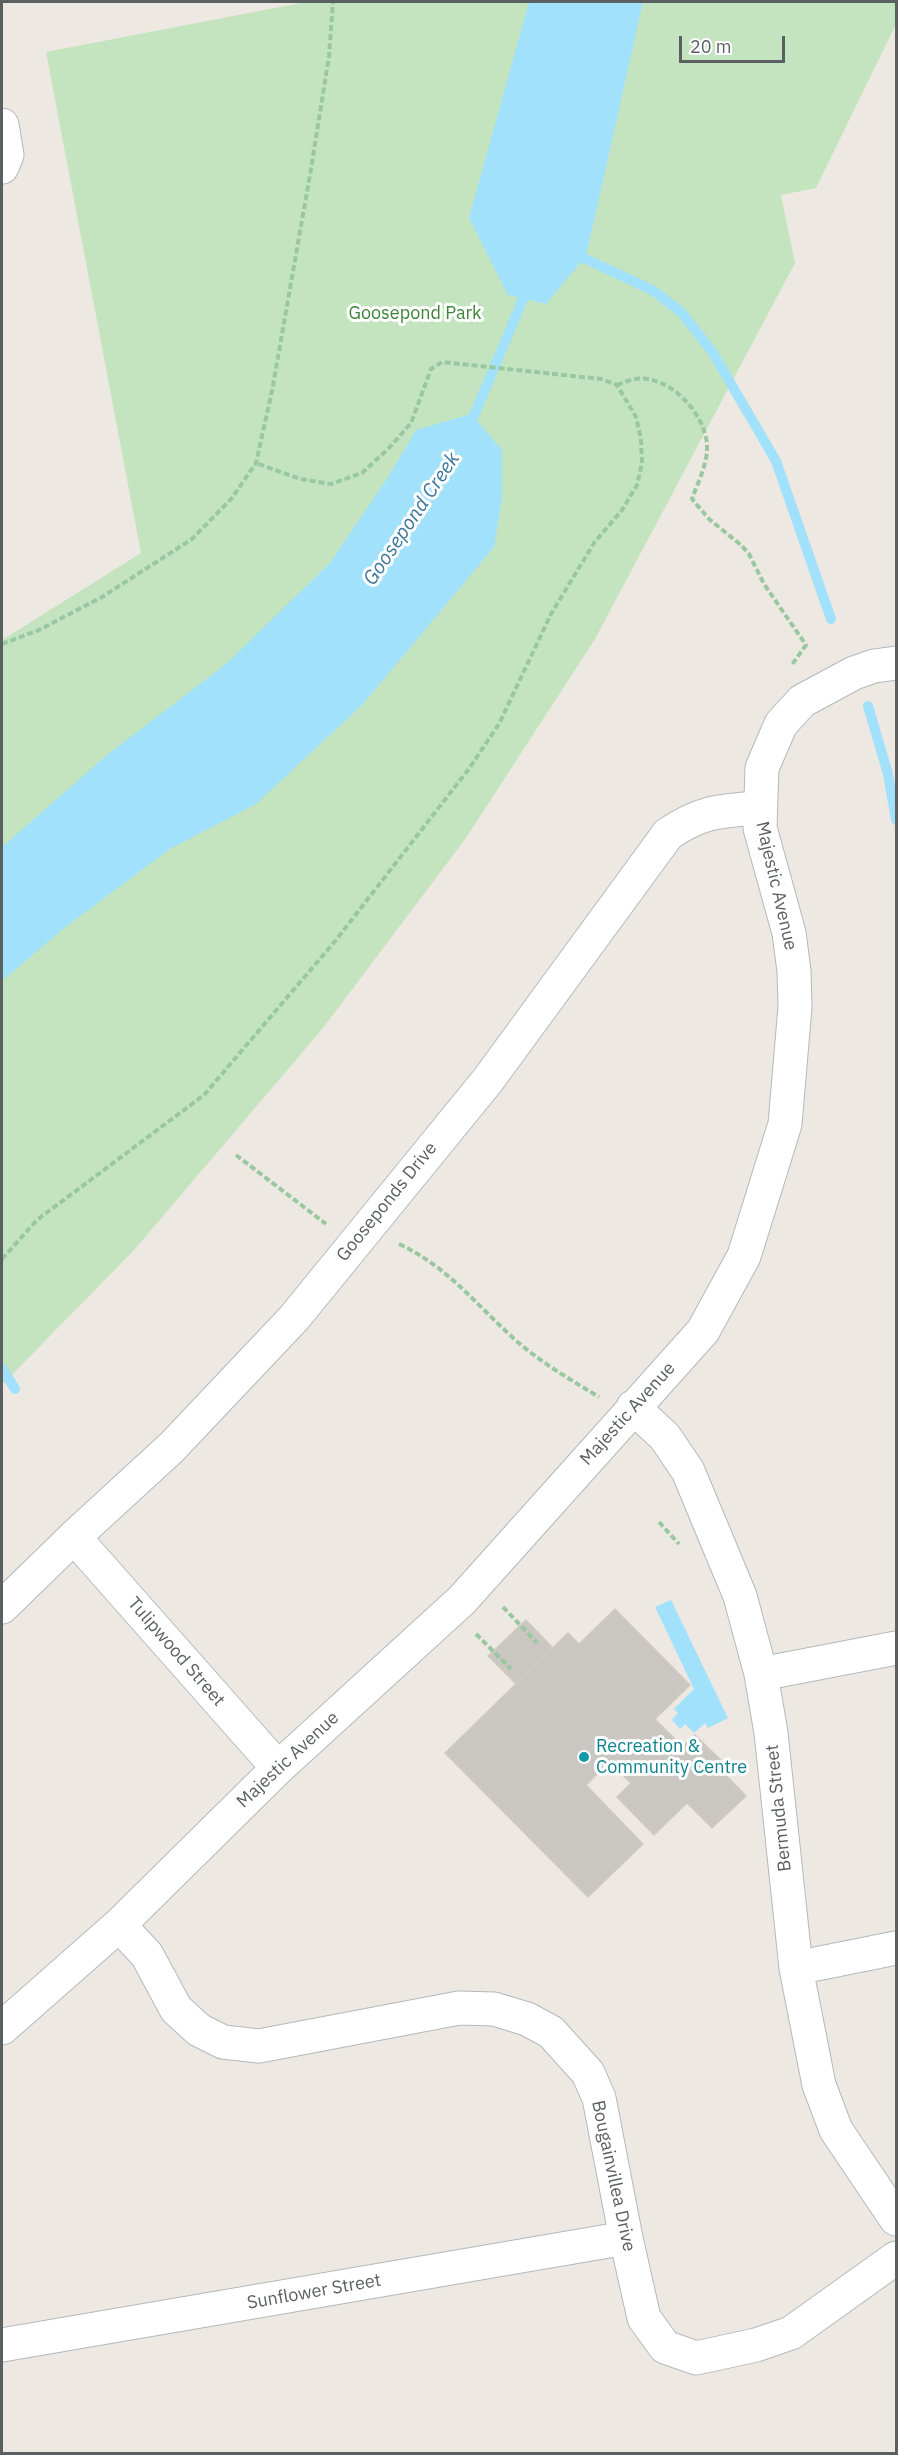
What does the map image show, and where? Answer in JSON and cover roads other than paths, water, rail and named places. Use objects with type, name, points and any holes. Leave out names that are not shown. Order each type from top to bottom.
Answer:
[{"type":"street","name":"Majestic Avenue","points":[[2,2028],[119,1924],[278,1768],[462,1600],[703,1331],[744,1256],[785,1124],[795,1007],[794,971],[789,933],[760,828],[762,768],[781,724],[802,701],[854,673],[874,666],[897,663]]},
{"type":"street","name":"Gooseponds Drive","points":[[2,1607],[172,1447],[294,1318],[488,1080],[668,834],[688,820],[711,812],[759,808]]},
{"type":"street","name":"Bermuda Street","points":[[633,1407],[665,1437],[688,1471],[740,1596],[761,1674],[771,1733],[796,1968],[819,2085],[836,2130],[897,2219]]},
{"type":"street","name":"Tulipwood Street","points":[[74,1537],[278,1768]]},
{"type":"street","points":[[761,1674],[897,1648]]},
{"type":"street","name":"Bougainvillea Drive","points":[[119,1924],[147,1955],[176,2009],[199,2030],[223,2042],[259,2046],[459,2008],[494,2008],[527,2019],[551,2032],[588,2073],[599,2098],[644,2318],[665,2347],[696,2358],[756,2345],[791,2333],[897,2258]]},
{"type":"street","points":[[796,1968],[897,1948]]},
{"type":"street","name":"Sunflower Street","points":[[2,2345],[626,2238]]},
{"type":"water","points":[[529,2],[643,2],[586,256],[546,304],[508,295],[469,218]]},
{"type":"water","points":[[471,414],[502,450],[502,497],[494,547],[363,704],[256,804],[170,849],[63,929],[2,981],[2,847],[107,755],[226,664],[330,563],[388,477],[416,430]]},
{"type":"water","points":[[671,1600],[728,1718],[708,1728],[705,1723],[694,1733],[685,1724],[680,1729],[672,1720],[678,1713],[674,1709],[694,1689],[655,1607]]},
{"type":"waterway","points":[[571,252],[654,291],[682,313],[713,353],[776,461],[831,619]]},
{"type":"waterway","name":"Goosepond Creek","points":[[468,430],[528,287]]},
{"type":"waterway","points":[[868,706],[888,774],[896,820]]},
{"type":"waterway","points":[[2,1368],[15,1389]]},
{"type":"place","name":"Recreation & Community Centre","points":[[584,1757]]},
{"type":"park label","name":"Goosepond Park","points":[[415,314]]}]
